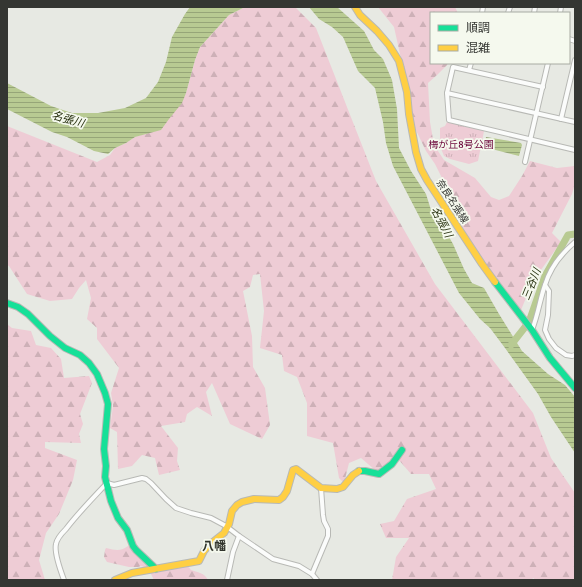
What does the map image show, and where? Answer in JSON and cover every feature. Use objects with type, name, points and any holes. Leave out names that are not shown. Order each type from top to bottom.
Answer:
[{"type":"street","name":"奈良名張線","points":[[355,7],[360,15],[390,45],[399,61],[407,92],[413,138],[421,169],[476,256],[524,320],[550,358],[575,388]]},
{"type":"street","points":[[561,119],[575,60]]},
{"type":"street","points":[[469,70],[471,64]]},
{"type":"street","points":[[525,162],[548,64]]},
{"type":"street","points":[[543,88],[453,67],[447,93],[449,120],[575,150]]},
{"type":"street","points":[[447,93],[575,122]]},
{"type":"street","points":[[530,329],[535,322],[548,274],[567,248],[575,242]]},
{"type":"street","points":[[545,284],[549,291],[548,315],[545,330],[549,339],[556,348],[566,355],[575,355]]},
{"type":"street","points":[[7,304],[18,307],[28,314],[50,336],[65,348],[80,355],[98,374],[108,404],[104,449],[106,466],[105,476],[111,501],[118,518],[127,530],[133,546],[156,569]]},
{"type":"street","points":[[115,580],[132,573],[198,561],[211,542],[225,531],[231,518],[231,513],[236,505],[248,500],[279,500],[284,497],[293,470],[296,469],[321,488],[337,489],[343,487],[353,475],[360,471],[379,474],[397,460],[402,450]]},
{"type":"street","points":[[107,483],[114,485],[142,478],[146,479],[176,508],[210,518],[226,526],[274,559],[299,566],[312,574],[317,580]]},
{"type":"street","points":[[64,580],[60,571],[56,544],[60,536],[77,515],[107,483]]},
{"type":"street","points":[[312,574],[328,536],[328,529],[324,521],[321,488]]},
{"type":"street","points":[[227,580],[233,552],[239,536]]},
{"type":"green space","points":[[245,7],[295,7],[316,28],[376,181],[435,284],[533,413],[551,458],[575,493],[575,580],[534,580],[534,578],[530,580],[392,580],[396,557],[409,538],[386,538],[380,524],[394,521],[407,499],[436,489],[429,474],[411,474],[398,459],[382,476],[361,458],[349,463],[344,483],[339,478],[333,443],[307,436],[307,403],[297,377],[284,371],[282,355],[260,348],[264,311],[260,274],[253,275],[250,287],[243,291],[252,336],[253,367],[265,388],[270,425],[262,439],[230,424],[212,383],[206,392],[212,416],[197,407],[187,414],[185,422],[161,426],[178,448],[177,461],[180,470],[159,475],[155,458],[142,455],[132,466],[118,469],[117,432],[110,428],[113,406],[111,393],[119,368],[97,339],[97,328],[87,319],[91,298],[86,280],[72,299],[50,301],[27,294],[7,265],[7,126],[97,162],[110,155],[115,148],[135,137],[161,129],[186,93],[200,47],[229,15]]},
{"type":"green space","points":[[378,7],[455,7],[458,12],[430,12],[430,64],[448,64],[428,83],[430,122],[434,145],[444,160],[475,178],[491,197],[499,200],[509,196],[530,161],[557,168],[575,166],[575,187],[552,233],[561,242],[533,281],[521,310],[479,256],[462,226],[449,192],[435,164],[426,151],[413,124],[394,27]]},
{"type":"green space","name":"梅が丘8号公園","points":[[447,122],[484,131],[478,161],[469,164],[444,156],[440,146],[440,128],[445,126]]},
{"type":"green space","points":[[7,324],[12,328],[31,331],[36,345],[51,348],[61,359],[64,378],[89,376],[92,383],[80,414],[83,424],[79,434],[81,443],[45,442],[45,448],[77,460],[73,480],[59,514],[46,533],[39,560],[45,580],[7,580]]},
{"type":"green space","points":[[128,546],[131,547],[153,568],[187,565],[191,570],[203,574],[208,580],[154,580],[147,568],[141,566],[129,567],[107,562],[104,557],[106,548],[120,550]]},
{"type":"water","name":"名張川","points":[[190,7],[245,7],[229,15],[200,47],[182,103],[161,130],[135,137],[115,148],[108,154],[94,151],[7,109],[7,83],[51,106],[72,113],[98,113],[125,108],[146,98],[158,82],[166,62],[172,37]]},
{"type":"water","points":[[309,7],[337,7],[364,31],[374,50],[383,59],[392,80],[397,109],[399,148],[411,171],[426,194],[431,210],[441,223],[453,244],[472,283],[484,288],[522,351],[548,374],[565,385],[575,397],[575,453],[551,417],[538,394],[505,348],[490,328],[480,319],[459,293],[393,166],[386,143],[375,88],[358,71],[343,37],[332,27],[319,19]]},
{"type":"water","points":[[486,137],[521,143],[522,145],[519,156],[484,147]]},
{"type":"waterway","name":"三谷川","points":[[511,345],[529,322],[545,276],[568,235],[575,234]]},
{"type":"traffic: fast","points":[[495,282],[532,330],[550,358],[575,388]]},
{"type":"traffic: fast","points":[[7,303],[18,307],[28,314],[50,336],[65,348],[80,355],[89,363],[97,374],[108,404],[104,449],[106,466],[105,477],[111,501],[118,518],[127,530],[133,546],[156,569]]},
{"type":"traffic: fast","points":[[359,471],[379,474],[392,464],[402,450]]},
{"type":"traffic: slow","points":[[355,7],[360,15],[389,45],[399,61],[407,92],[409,114],[416,152],[421,169],[495,282]]},
{"type":"traffic: slow","points":[[115,580],[132,573],[199,561],[209,545],[224,533],[229,524],[232,511],[237,505],[254,499],[279,500],[287,491],[293,470],[296,469],[321,488],[337,489],[343,487],[353,475],[359,471]]},
{"type":"district","name":"八幡","points":[[214,546]]}]
